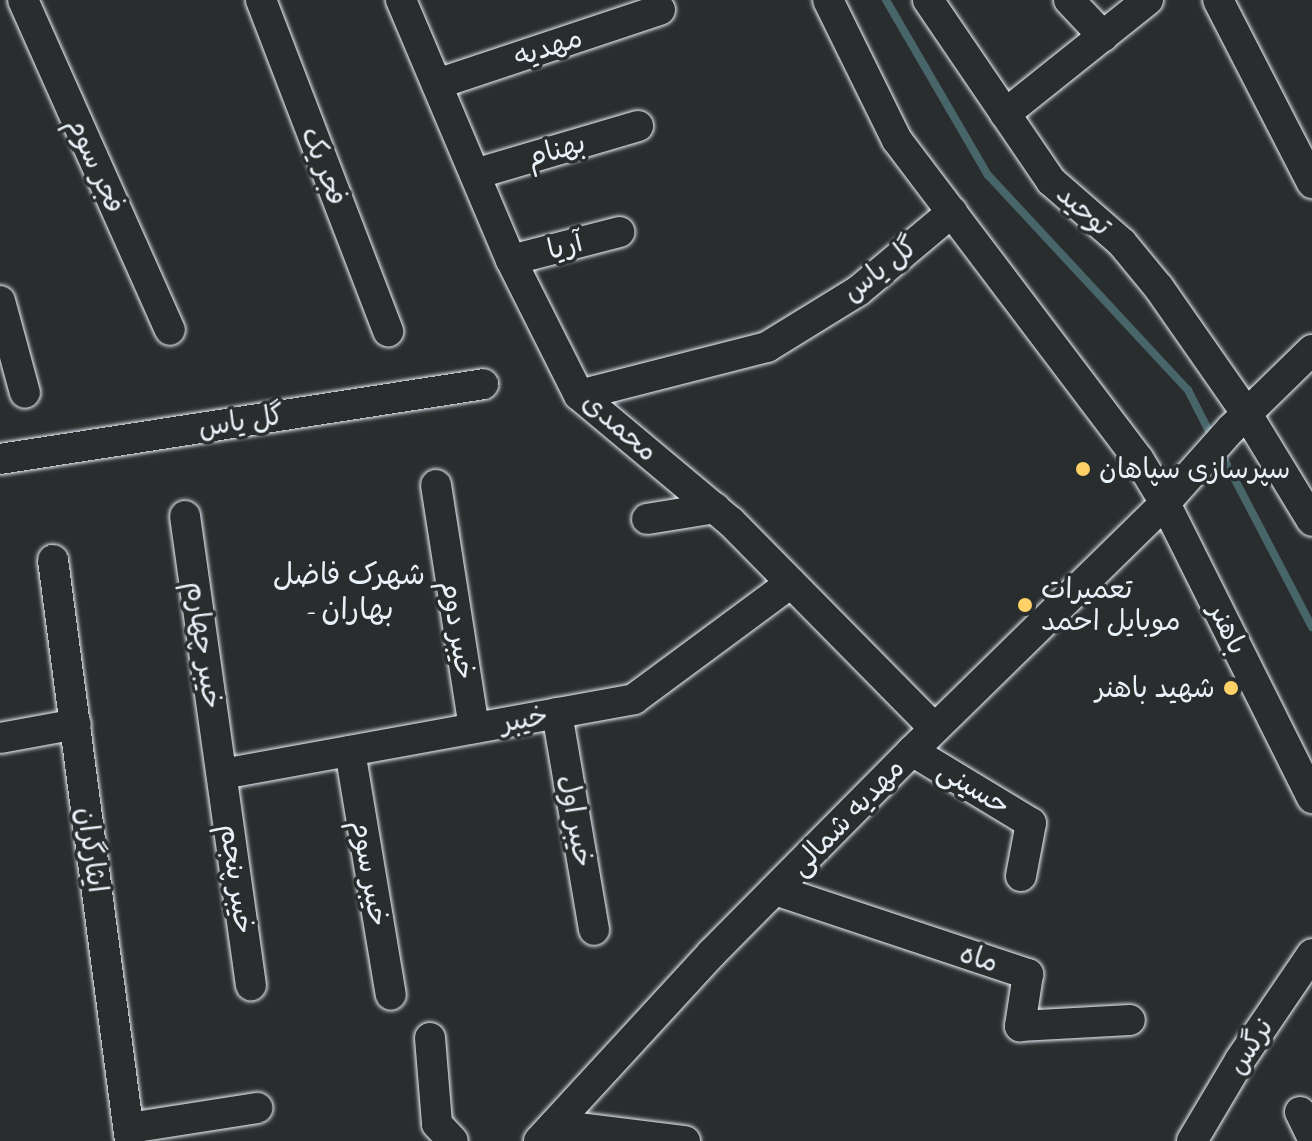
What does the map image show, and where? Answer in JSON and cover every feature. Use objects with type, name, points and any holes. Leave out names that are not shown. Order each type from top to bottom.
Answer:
[{"type":"street","points":[[0,4],[10,0]]},
{"type":"street","name":"فجر سوم","points":[[23,0],[170,330]]},
{"type":"street","name":"فجر یک","points":[[261,0],[388,331]]},
{"type":"street","name":"محمدی","points":[[402,0],[511,260],[579,395],[715,508],[934,728]]},
{"type":"street","name":"باهنر","points":[[828,0],[897,140],[1139,460],[1165,503],[1312,798]]},
{"type":"street","name":"توحید","points":[[928,0],[1051,181],[1122,243],[1159,288],[1239,421],[1312,521]]},
{"type":"street","points":[[1069,0],[1103,36]]},
{"type":"street","points":[[1005,114],[1148,0]]},
{"type":"street","points":[[1218,0],[1312,183]]},
{"type":"street","name":"مهدیه","points":[[437,84],[660,10]]},
{"type":"street","name":"بهنام","points":[[475,174],[638,126]]},
{"type":"street","name":"گل یاس","points":[[579,395],[767,347],[858,291],[952,212]]},
{"type":"street","name":"آریا","points":[[511,260],[619,232]]},
{"type":"street","points":[[0,301],[25,393]]},
{"type":"street","points":[[1165,503],[1239,421],[1312,350]]},
{"type":"street","name":"گل یاس","points":[[0,459],[483,384]]},
{"type":"street","name":"خیبر دوم","points":[[436,485],[474,728]]},
{"type":"street","name":"مهدیه شمالی","points":[[546,1133],[775,890],[934,728],[1165,503]]},
{"type":"street","points":[[647,519],[715,508]]},
{"type":"street","name":"خیبر چهارم","points":[[185,516],[222,774]]},
{"type":"street","name":"ایثارگران","points":[[53,560],[130,1134]]},
{"type":"street","name":"خیبر","points":[[222,774],[634,699],[791,583]]},
{"type":"street","name":"خیبر اول","points":[[557,713],[594,930]]},
{"type":"street","points":[[0,738],[76,724]]},
{"type":"street","name":"خیبر سوم","points":[[350,751],[391,995]]},
{"type":"street","name":"حسینی","points":[[912,751],[1031,823],[1021,876]]},
{"type":"street","name":"خیبر پنجم","points":[[222,774],[251,985]]},
{"type":"street","name":"ماه","points":[[775,890],[1028,974],[1020,1026],[1130,1020]]},
{"type":"street","name":"نرگس","points":[[1192,1141],[1240,1060],[1312,954]]},
{"type":"street","points":[[430,1038],[437,1124],[453,1141]]},
{"type":"street","points":[[130,1134],[257,1108]]},
{"type":"street","points":[[546,1133],[685,1141]]},
{"type":"waterway","points":[[886,0],[988,175],[1188,390],[1213,439]]},
{"type":"waterway","points":[[1220,451],[1312,627]]},
{"type":"place","name":"سپرسازی سپاهان","points":[[1083,469]]},
{"type":"place","name":"تعمیرات موبایل احمد","points":[[1025,605]]},
{"type":"place","name":"شهید باهنر","points":[[1231,688]]},
{"type":"district","name":"شهرک فاضل - بهاران","points":[[349,591]]}]
